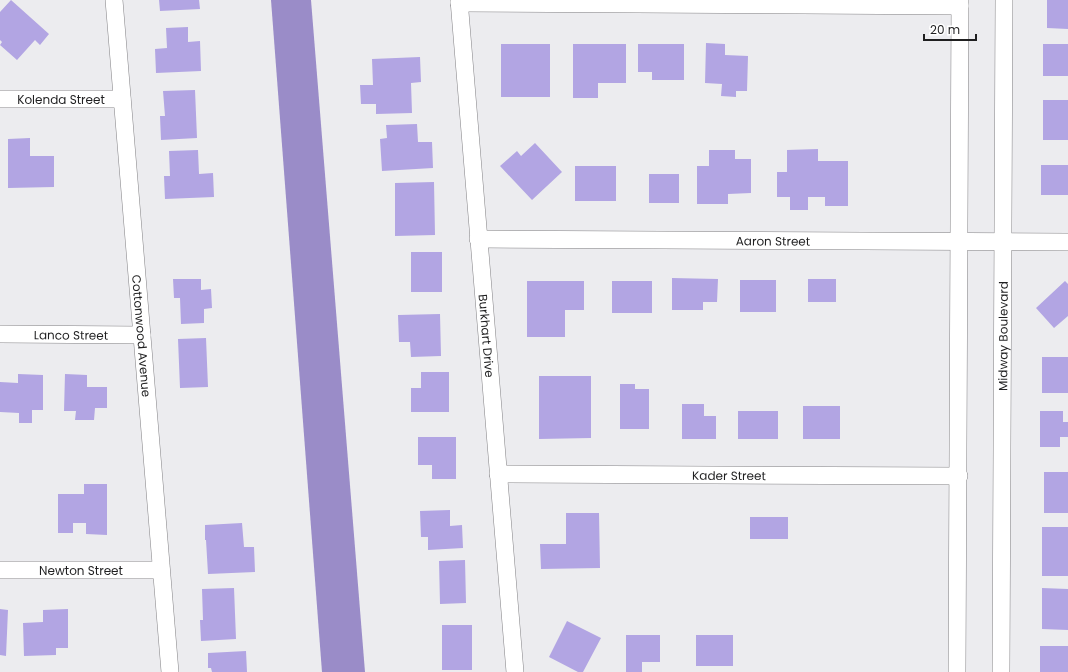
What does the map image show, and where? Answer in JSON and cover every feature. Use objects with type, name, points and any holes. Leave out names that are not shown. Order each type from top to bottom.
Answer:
[{"type":"street","name":"Cottonwood Avenue","points":[[114,0],[170,672]]},
{"type":"street","name":"Midway Boulevard","points":[[1001,672],[1004,0]]},
{"type":"street","points":[[459,2],[960,3],[958,672]]},
{"type":"street","name":"Burkhart Drive","points":[[459,2],[515,672]]},
{"type":"street","name":"Kolenda Street","points":[[0,99],[122,99]]},
{"type":"street","name":"Aaron Street","points":[[478,239],[1068,242]]},
{"type":"street","name":"Lanco Street","points":[[0,334],[142,335]]},
{"type":"street","name":"Kader Street","points":[[498,474],[959,476]]},
{"type":"street","name":"Newton Street","points":[[0,570],[161,570]]},
{"type":"shaded area","points":[[271,0],[311,0],[365,672],[322,672]]},
{"type":"building","points":[[11,0],[49,34],[40,45],[35,40],[17,60],[0,45],[2,42],[0,40],[0,12]]},
{"type":"building","points":[[159,0],[199,0],[200,9],[160,11]]},
{"type":"building","points":[[1047,0],[1068,0],[1068,29],[1047,28]]},
{"type":"building","points":[[188,27],[188,42],[200,41],[201,71],[156,73],[155,49],[167,48],[166,28]]},
{"type":"building","points":[[706,43],[725,44],[725,55],[748,56],[747,91],[736,91],[736,97],[721,96],[722,84],[705,83]]},
{"type":"building","points":[[501,44],[550,44],[550,97],[501,97]]},
{"type":"building","points":[[573,44],[626,44],[626,83],[598,83],[598,98],[573,98]]},
{"type":"building","points":[[638,44],[684,44],[684,80],[652,80],[652,72],[638,72]]},
{"type":"building","points":[[1043,44],[1068,44],[1068,76],[1043,76]]},
{"type":"building","points":[[420,57],[421,82],[411,83],[412,113],[376,114],[376,104],[361,104],[360,85],[373,85],[372,59]]},
{"type":"building","points":[[195,90],[197,138],[161,140],[160,116],[165,116],[163,91]]},
{"type":"building","points":[[1043,100],[1068,100],[1068,140],[1043,140]]},
{"type":"building","points":[[417,124],[418,142],[432,142],[433,168],[382,171],[380,139],[387,138],[386,125]]},
{"type":"building","points":[[30,138],[30,156],[54,156],[54,187],[8,188],[8,139]]},
{"type":"building","points":[[535,143],[562,172],[532,200],[500,166],[517,151],[521,156]]},
{"type":"building","points":[[818,149],[818,161],[848,161],[848,206],[825,206],[825,197],[808,197],[808,210],[790,210],[790,197],[777,197],[777,172],[787,172],[787,150]]},
{"type":"building","points":[[198,150],[199,174],[213,173],[214,197],[165,199],[164,176],[170,176],[169,151]]},
{"type":"building","points":[[709,150],[735,150],[735,159],[751,159],[751,193],[728,194],[728,204],[697,204],[697,166],[709,166]]},
{"type":"building","points":[[1041,165],[1068,165],[1068,195],[1041,195]]},
{"type":"building","points":[[575,166],[616,166],[616,201],[575,201]]},
{"type":"building","points":[[649,174],[679,174],[679,203],[649,203]]},
{"type":"building","points":[[434,182],[435,235],[395,236],[395,183]]},
{"type":"building","points":[[411,252],[442,252],[442,292],[411,292]]},
{"type":"building","points":[[672,278],[718,279],[717,302],[703,302],[703,310],[672,310]]},
{"type":"building","points":[[173,279],[201,279],[201,290],[211,289],[212,308],[204,309],[204,323],[181,324],[180,298],[174,298]]},
{"type":"building","points":[[808,279],[836,279],[836,302],[808,302]]},
{"type":"building","points":[[740,280],[776,280],[776,312],[740,312]]},
{"type":"building","points":[[527,281],[584,281],[584,310],[565,310],[565,337],[527,337]]},
{"type":"building","points":[[612,281],[652,281],[652,313],[612,313]]},
{"type":"building","points":[[1065,281],[1068,284],[1068,316],[1054,328],[1036,308]]},
{"type":"building","points":[[440,314],[441,356],[411,357],[410,342],[399,342],[398,315]]},
{"type":"building","points":[[206,338],[208,387],[180,388],[178,339]]},
{"type":"building","points":[[1042,357],[1068,357],[1068,393],[1042,393]]},
{"type":"building","points":[[421,372],[449,372],[449,412],[411,412],[411,388],[421,388]]},
{"type":"building","points":[[18,374],[43,375],[43,410],[32,410],[32,423],[19,423],[19,413],[0,412],[0,382],[18,383]]},
{"type":"building","points":[[65,374],[87,375],[87,387],[107,387],[107,408],[95,408],[94,420],[75,420],[76,411],[64,411]]},
{"type":"building","points":[[539,376],[591,376],[591,438],[539,439]]},
{"type":"building","points":[[620,384],[635,384],[635,389],[649,389],[649,429],[620,429]]},
{"type":"building","points":[[682,404],[704,404],[704,416],[716,416],[716,439],[682,439]]},
{"type":"building","points":[[803,406],[840,406],[840,439],[803,439]]},
{"type":"building","points":[[738,411],[778,411],[778,439],[738,439]]},
{"type":"building","points":[[1040,411],[1063,411],[1063,422],[1068,422],[1068,437],[1060,437],[1060,447],[1040,447]]},
{"type":"building","points":[[418,437],[456,437],[456,479],[432,479],[432,465],[418,465]]},
{"type":"building","points":[[1044,472],[1068,472],[1068,513],[1044,513]]},
{"type":"building","points":[[84,484],[107,484],[107,535],[86,534],[86,523],[73,523],[73,533],[58,533],[58,494],[84,494]]},
{"type":"building","points":[[450,510],[450,526],[462,525],[463,548],[428,550],[428,537],[421,537],[420,511]]},
{"type":"building","points":[[566,513],[599,513],[600,568],[541,569],[540,544],[566,544]]},
{"type":"building","points":[[750,517],[788,517],[788,539],[750,539]]},
{"type":"building","points":[[242,523],[244,547],[254,547],[255,572],[208,574],[205,525]]},
{"type":"building","points":[[1042,527],[1068,527],[1068,576],[1042,576]]},
{"type":"building","points":[[465,560],[466,603],[440,604],[439,561]]},
{"type":"building","points":[[234,588],[236,639],[201,641],[200,620],[203,620],[202,589]]},
{"type":"building","points":[[1042,588],[1068,589],[1068,630],[1042,629]]},
{"type":"building","points":[[0,609],[8,610],[6,656],[0,655]]},
{"type":"building","points":[[68,609],[68,648],[56,648],[56,655],[24,656],[23,623],[43,622],[43,610]]},
{"type":"building","points":[[567,621],[601,638],[583,672],[578,672],[549,657]]},
{"type":"building","points":[[442,625],[472,625],[472,670],[442,670]]},
{"type":"building","points":[[626,635],[660,635],[660,662],[642,662],[642,672],[626,672]]},
{"type":"building","points":[[696,635],[733,635],[733,666],[696,666]]},
{"type":"building","points":[[1040,646],[1068,646],[1068,672],[1040,672]]},
{"type":"building","points":[[246,651],[247,672],[212,672],[211,668],[208,668],[208,653]]}]
